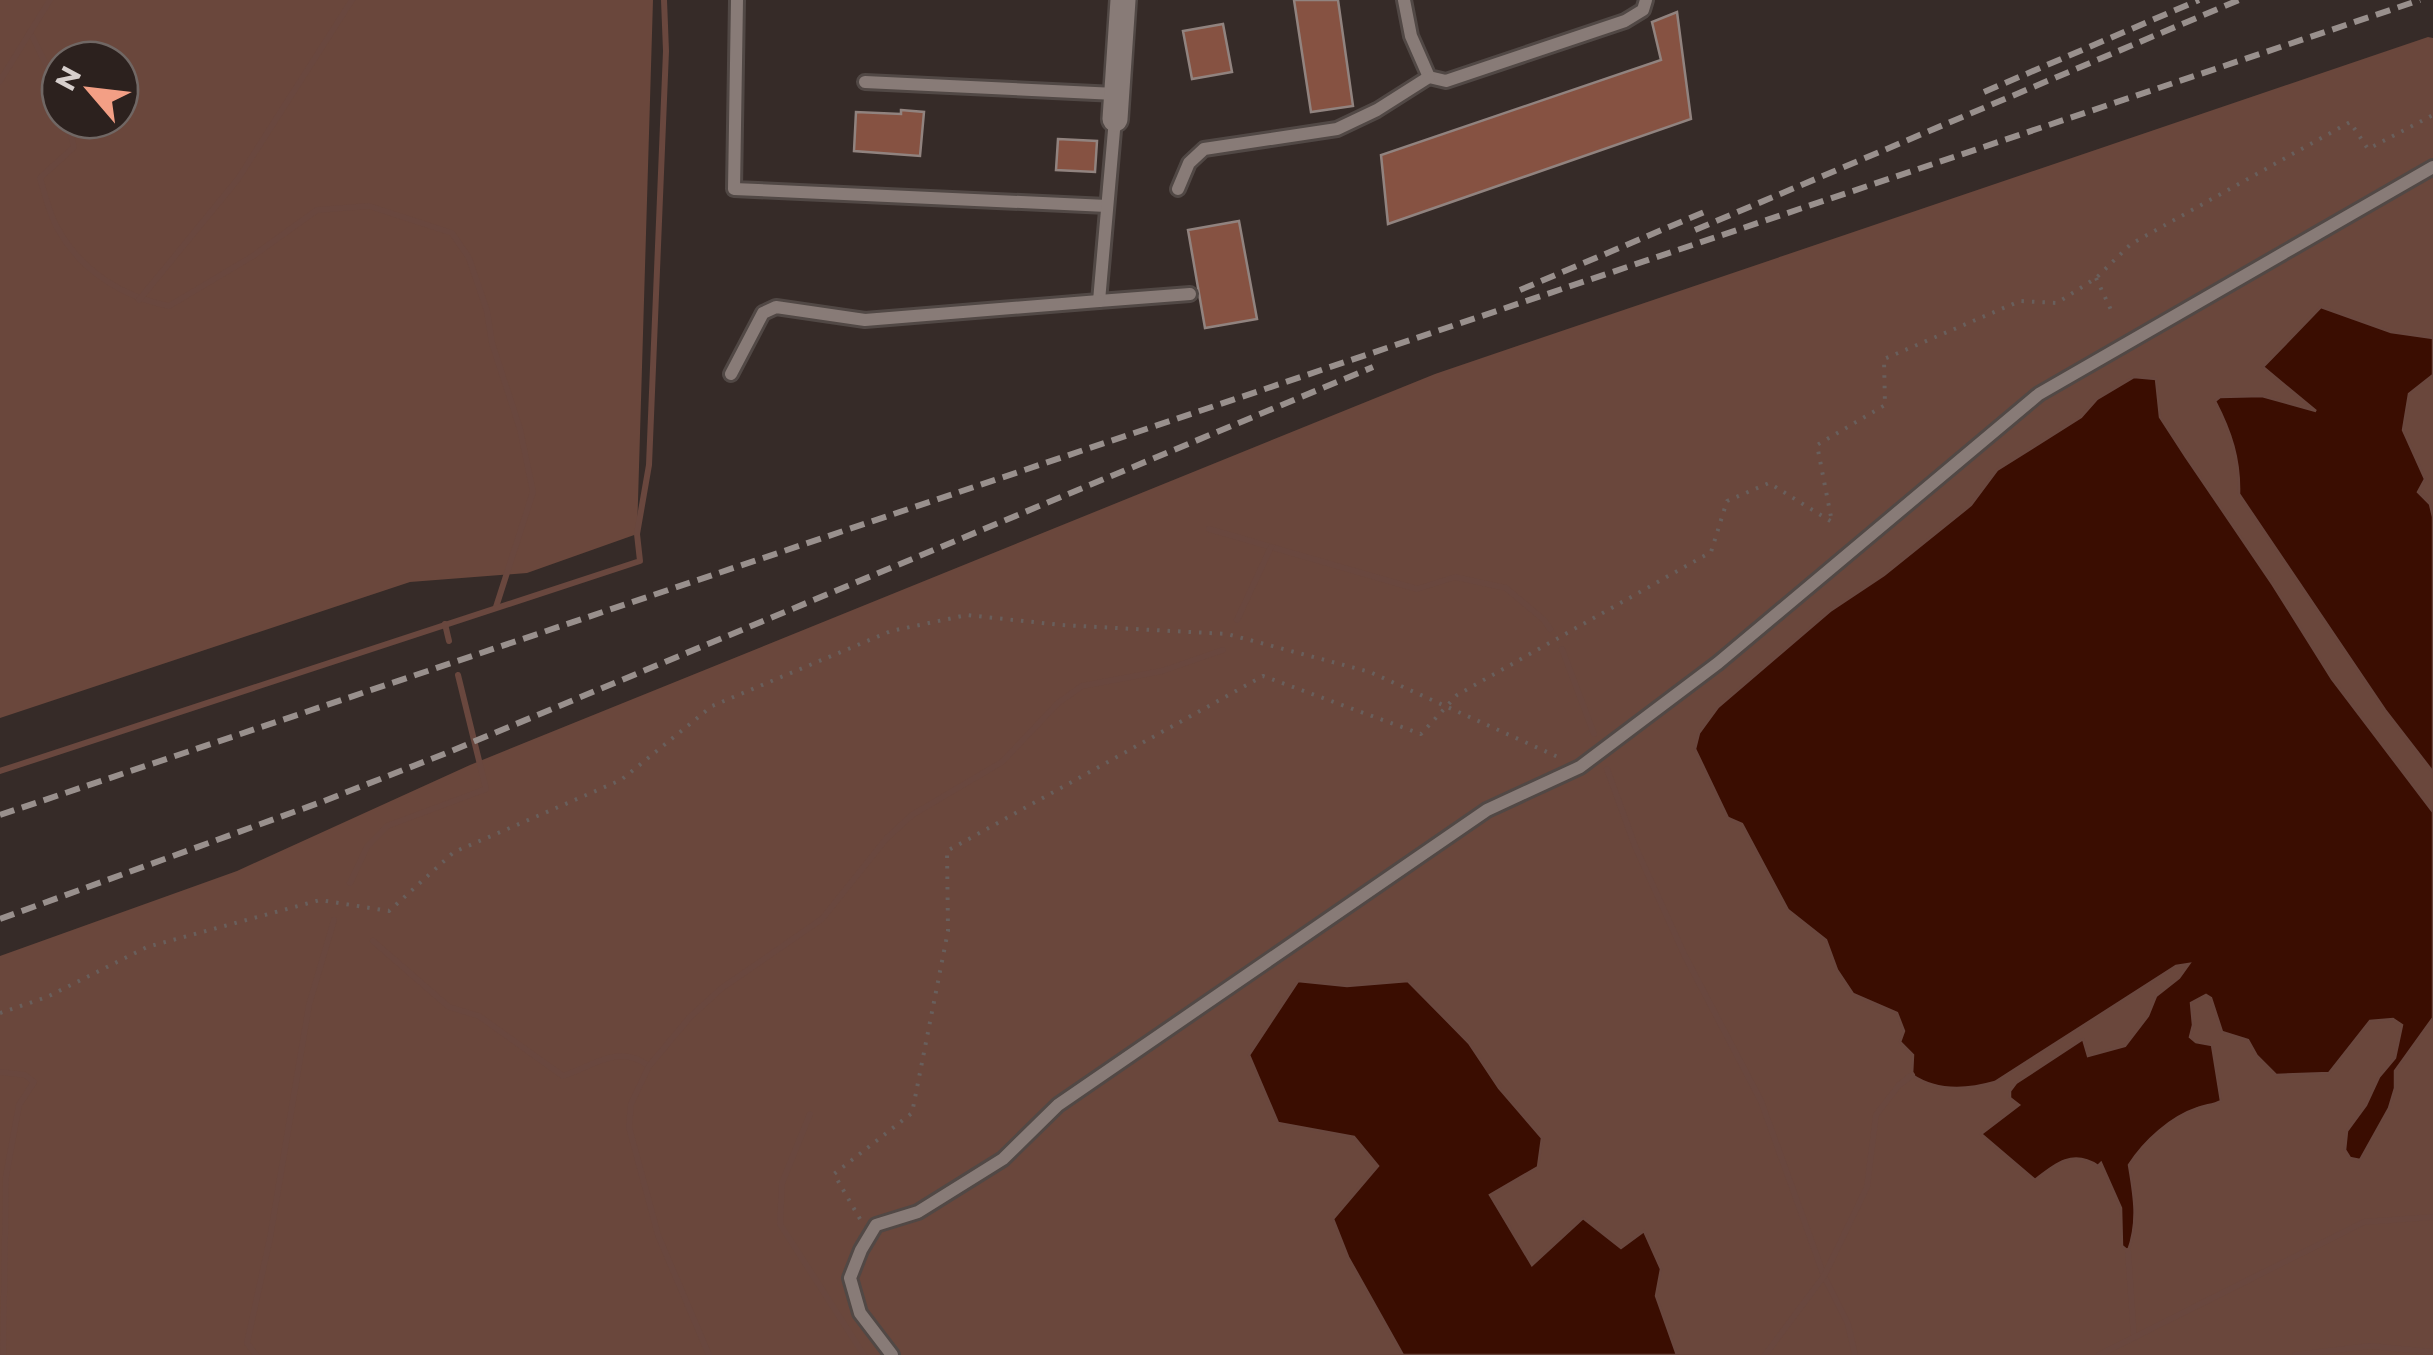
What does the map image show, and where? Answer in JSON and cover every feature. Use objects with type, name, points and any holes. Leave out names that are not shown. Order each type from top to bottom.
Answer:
[{"type":"street","points":[[1115,107],[1123,0]]},
{"type":"lane","points":[[737,0],[734,189],[1107,206]]},
{"type":"lane","points":[[1404,0],[1412,36],[1428,76]]},
{"type":"lane","points":[[1178,189],[1189,163],[1204,150],[1337,129],[1377,110],[1428,76],[1446,81],[1624,22],[1644,10],[1646,0]]},
{"type":"lane","points":[[865,82],[1115,107],[1099,301]]},
{"type":"lane","points":[[892,1355],[860,1313],[850,1278],[876,1226],[918,1212],[1003,1159],[1058,1105],[1487,810],[1580,767],[1718,663],[2040,394],[2433,166]]},
{"type":"lane","points":[[731,374],[763,314],[776,307],[864,320],[1190,294]]},
{"type":"path","points":[[870,1236],[834,1174],[912,1113],[948,931],[947,851],[1263,676],[1421,734],[1457,695],[1711,552],[1727,501],[1769,483],[1832,522],[1817,445],[1886,405],[1884,359],[2020,300],[2057,303],[2096,278],[2131,244],[2350,122],[2368,149],[2433,115]]},
{"type":"path","points":[[2096,278],[2112,312]]},
{"type":"path","points":[[0,1013],[47,997],[147,947],[320,900],[389,911],[454,852],[621,780],[712,706],[891,631],[967,615],[1062,625],[1227,634],[1370,672],[1580,767]]},
{"type":"shaded area","points":[[0,0],[653,0],[637,534],[527,573],[410,582],[0,718]]},
{"type":"shaded area","points":[[2433,38],[2433,1355],[0,1355],[0,956],[237,871],[470,765],[1435,374]]},
{"type":"shaded area","points":[[2321,307],[2391,332],[2433,338],[2433,375],[2409,394],[2403,430],[2425,479],[2418,492],[2430,504],[2433,517],[2433,772],[2385,710],[2239,494],[2233,446],[2215,401],[2220,397],[2262,396],[2316,411],[2263,367]]},
{"type":"shaded area","points":[[2134,377],[2156,379],[2160,417],[2332,679],[2433,812],[2433,1018],[2395,1071],[2389,1108],[2360,1160],[2350,1158],[2345,1150],[2347,1131],[2395,1058],[2402,1025],[2393,1019],[2370,1021],[2329,1073],[2276,1075],[2248,1040],[2222,1032],[2211,998],[2206,995],[2191,1003],[2190,1037],[2212,1045],[2221,1101],[2188,1112],[2168,1124],[2129,1165],[2134,1219],[2128,1251],[2122,1246],[2121,1208],[2101,1163],[2098,1166],[2072,1159],[2035,1180],[1981,1134],[2019,1105],[2010,1098],[2016,1083],[2083,1039],[2088,1056],[2125,1046],[2148,1016],[2156,996],[2179,978],[2189,964],[2176,966],[1995,1082],[1952,1088],[1922,1081],[1912,1075],[1913,1055],[1900,1042],[1904,1031],[1897,1013],[1853,994],[1837,970],[1826,940],[1788,910],[1742,824],[1728,818],[1695,749],[1699,733],[1718,707],[1830,611],[1884,575],[1971,505],[1997,470],[2081,417],[2097,399]]},
{"type":"shaded area","points":[[1298,981],[1347,986],[1408,981],[1469,1043],[1499,1088],[1542,1138],[1538,1167],[1490,1195],[1532,1265],[1583,1218],[1621,1248],[1644,1231],[1661,1269],[1656,1296],[1677,1355],[1403,1355],[1348,1257],[1333,1219],[1378,1166],[1354,1137],[1278,1123],[1249,1055]]},
{"type":"building","points":[[1294,0],[1338,0],[1353,106],[1311,112]]},
{"type":"building","points":[[1677,12],[1691,119],[1388,224],[1381,155],[1661,60],[1652,22]]},
{"type":"building","points":[[1223,24],[1232,72],[1192,79],[1183,31]]},
{"type":"building","points":[[901,110],[924,112],[920,156],[854,151],[856,112],[901,114]]},
{"type":"building","points":[[1058,139],[1097,141],[1095,172],[1056,170]]},
{"type":"building","points":[[1239,221],[1257,319],[1205,328],[1188,230]]},
{"type":"waterway","points":[[0,81],[50,0]]},
{"type":"waterway","points":[[139,300],[238,179],[352,0]]},
{"type":"waterway","points":[[0,771],[640,561],[637,534],[649,465],[666,51],[664,0]]},
{"type":"waterway","points":[[30,32],[40,52]]},
{"type":"waterway","points":[[72,140],[74,147],[40,178],[55,223],[67,244],[91,269],[120,289],[152,302],[169,306],[253,256],[317,210],[369,206],[452,233],[469,258],[487,311],[492,343],[520,429],[533,492],[496,607]]},
{"type":"waterway","points":[[1209,529],[1417,589],[1455,577],[1506,588],[1550,629]]},
{"type":"waterway","points":[[1237,620],[1271,547]]},
{"type":"waterway","points":[[445,624],[449,641]]},
{"type":"waterway","points":[[1562,649],[1594,734]]},
{"type":"waterway","points":[[709,1355],[658,1235],[629,1127],[631,1104],[649,1066],[690,1017],[722,988],[822,919],[886,839],[912,815],[1002,762],[1058,703],[1082,686],[1162,671],[1223,650]]},
{"type":"waterway","points":[[350,883],[367,847],[387,826],[486,789],[458,675]]},
{"type":"waterway","points":[[1607,769],[1635,846],[1685,956],[1761,1101],[1824,1276],[1848,1324],[1855,1355]]},
{"type":"waterway","points":[[256,1355],[247,1343],[270,1238],[309,1005],[334,920]]},
{"type":"waterway","points":[[373,941],[449,1007],[479,1016],[563,1076],[617,1056],[638,1059],[649,1066]]},
{"type":"waterway","points":[[0,1072],[25,1075],[34,1082],[19,1105],[6,1176],[3,1355]]},
{"type":"waterway","points":[[1765,1355],[1824,1276],[1867,1187],[1876,1115],[1912,1075]]},
{"type":"waterway","points":[[810,1114],[782,1183],[780,1224],[864,1355]]},
{"type":"waterway","points":[[2099,1355],[2364,1222],[2433,1217]]},
{"type":"waterway","points":[[2128,1251],[2134,1338]]},
{"type":"waterway","points":[[2295,1355],[2370,1346],[2433,1352]]},
{"type":"railway","points":[[1984,92],[2199,0]]},
{"type":"railway","points":[[1695,230],[2239,0]]},
{"type":"railway","points":[[0,815],[2420,0]]},
{"type":"railway","points":[[1520,290],[1709,210]]},
{"type":"railway","points":[[0,919],[444,754],[1373,367]]}]
